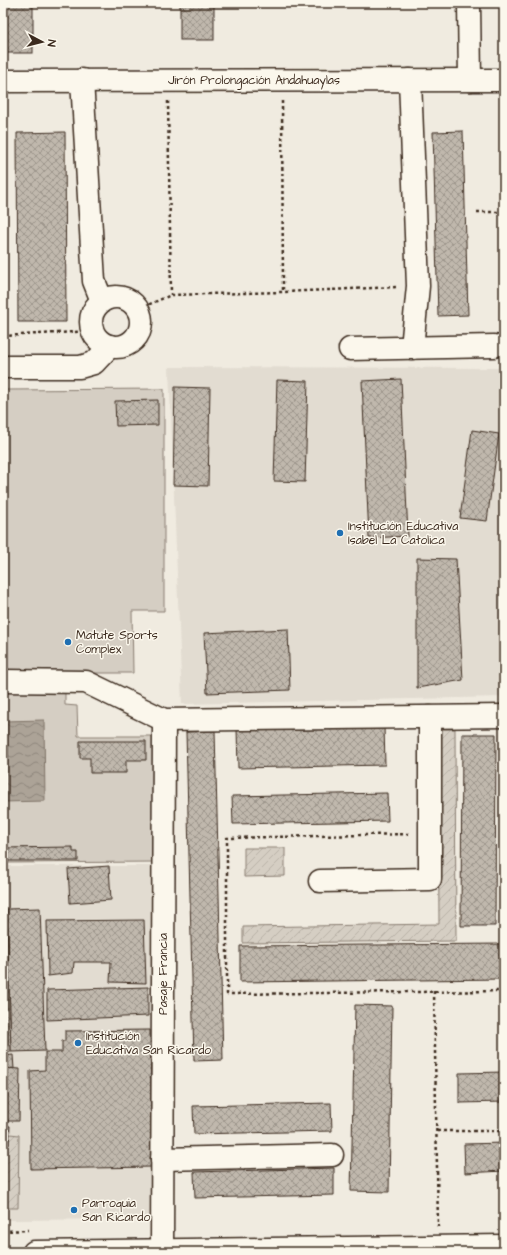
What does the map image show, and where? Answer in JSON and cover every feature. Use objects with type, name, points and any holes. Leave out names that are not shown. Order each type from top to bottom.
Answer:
[{"type":"street","points":[[469,3],[470,80]]},
{"type":"street","points":[[82,80],[94,280],[102,301]]},
{"type":"street","points":[[410,80],[418,286],[412,348]]},
{"type":"street","name":"Jirón Prolongación Andahuaylas","points":[[3,81],[504,80]]},
{"type":"street","points":[[118,297],[126,298],[138,309],[141,325],[135,338],[124,345],[117,347],[110,346],[97,338],[93,331],[91,322],[96,307],[102,301],[118,297]]},
{"type":"street","points":[[3,367],[80,367],[94,363],[110,346]]},
{"type":"street","points":[[350,349],[494,346]]},
{"type":"street","points":[[3,681],[86,682],[164,720],[504,716]]},
{"type":"street","points":[[320,881],[430,879],[430,717]]},
{"type":"street","name":"Pasaje Francia","points":[[162,1251],[164,720]]},
{"type":"street","points":[[162,1159],[332,1155]]},
{"type":"street","points":[[34,1252],[439,1249],[504,1246]]},
{"type":"path","points":[[168,80],[171,295]]},
{"type":"path","points":[[282,80],[283,292]]},
{"type":"path","points":[[476,212],[504,212]]},
{"type":"path","points":[[138,309],[171,295],[418,286]]},
{"type":"path","points":[[3,336],[93,331]]},
{"type":"path","points":[[430,833],[227,838],[227,994],[504,991]]},
{"type":"path","points":[[434,991],[439,1249]]},
{"type":"path","points":[[437,1131],[504,1131]]},
{"type":"shaded area","name":"Institución Educativa Isabel La Catolica","points":[[169,367],[504,368],[504,697],[182,704]]},
{"type":"shaded area","name":"Matute Sports Complex","points":[[164,389],[164,611],[132,611],[133,673],[65,673],[65,705],[77,706],[78,736],[153,736],[154,862],[3,863],[3,390]]},
{"type":"shaded area","points":[[438,729],[455,729],[456,941],[243,943],[243,927],[439,924]]},
{"type":"shaded area","points":[[244,848],[285,848],[285,876],[244,877]]},
{"type":"shaded area","name":"Institución Educativa San Ricardo","points":[[3,866],[153,866],[155,1219],[3,1220]]},
{"type":"shaded area","points":[[10,1134],[19,1135],[18,1208],[3,1208],[3,1144],[9,1144]]},
{"type":"water","points":[[44,720],[45,801],[3,802],[3,721]]},
{"type":"building","points":[[3,3],[33,3],[33,53],[3,53]]},
{"type":"building","points":[[180,3],[214,3],[214,40],[180,40]]},
{"type":"building","points":[[463,131],[468,315],[438,316],[433,132]]},
{"type":"building","points":[[65,132],[66,322],[18,322],[17,133]]},
{"type":"building","points":[[401,379],[408,536],[369,538],[362,381]]},
{"type":"building","points":[[277,380],[308,381],[305,482],[274,481]]},
{"type":"building","points":[[175,387],[210,388],[208,486],[173,485]]},
{"type":"building","points":[[158,400],[158,425],[116,426],[115,401]]},
{"type":"building","points":[[472,430],[499,434],[487,521],[460,518]]},
{"type":"building","points":[[417,558],[456,559],[463,680],[417,688]]},
{"type":"building","points":[[288,629],[290,690],[207,693],[204,633]]},
{"type":"building","points":[[384,726],[385,765],[238,768],[237,729]]},
{"type":"building","points":[[215,731],[223,1060],[194,1061],[186,732]]},
{"type":"building","points":[[462,734],[496,734],[495,926],[461,926]]},
{"type":"building","points":[[80,741],[146,741],[146,760],[126,760],[126,773],[90,773],[90,758],[80,758]]},
{"type":"building","points":[[387,793],[388,821],[233,824],[232,796]]},
{"type":"building","points":[[73,847],[73,852],[78,852],[78,861],[3,861],[3,848]]},
{"type":"building","points":[[109,866],[111,900],[70,903],[68,869]]},
{"type":"building","points":[[40,908],[45,1051],[11,1052],[7,909]]},
{"type":"building","points":[[7,915],[11,1052],[3,1052],[3,916]]},
{"type":"building","points":[[144,920],[146,983],[110,982],[111,962],[74,962],[73,973],[48,976],[47,921]]},
{"type":"building","points":[[504,944],[504,979],[240,982],[240,946]]},
{"type":"building","points":[[148,987],[148,1016],[47,1020],[47,990]]},
{"type":"building","points":[[355,1005],[392,1006],[389,1192],[351,1191]]},
{"type":"building","points":[[150,1030],[152,1167],[31,1169],[30,1071],[45,1070],[45,1052],[62,1052],[62,1041],[65,1041],[65,1031]]},
{"type":"building","points":[[13,1055],[14,1069],[3,1068],[3,1056]]},
{"type":"building","points":[[3,1068],[20,1069],[19,1121],[3,1121]]},
{"type":"building","points":[[504,1072],[504,1102],[459,1103],[459,1073]]},
{"type":"building","points":[[331,1103],[332,1131],[194,1134],[193,1106]]},
{"type":"building","points":[[3,1125],[10,1126],[9,1145],[3,1144]]},
{"type":"building","points":[[504,1143],[504,1171],[465,1173],[464,1144]]},
{"type":"building","points":[[334,1168],[334,1195],[195,1198],[194,1172]]},
{"type":"place","name":"Institución Educativa Isabel La Catolica","points":[[340,533]]},
{"type":"place","name":"Matute Sports Complex","points":[[68,642]]},
{"type":"place","name":"Institución Educativa San Ricardo","points":[[78,1043]]},
{"type":"place","name":"Parroquia San Ricardo","points":[[74,1210]]}]
